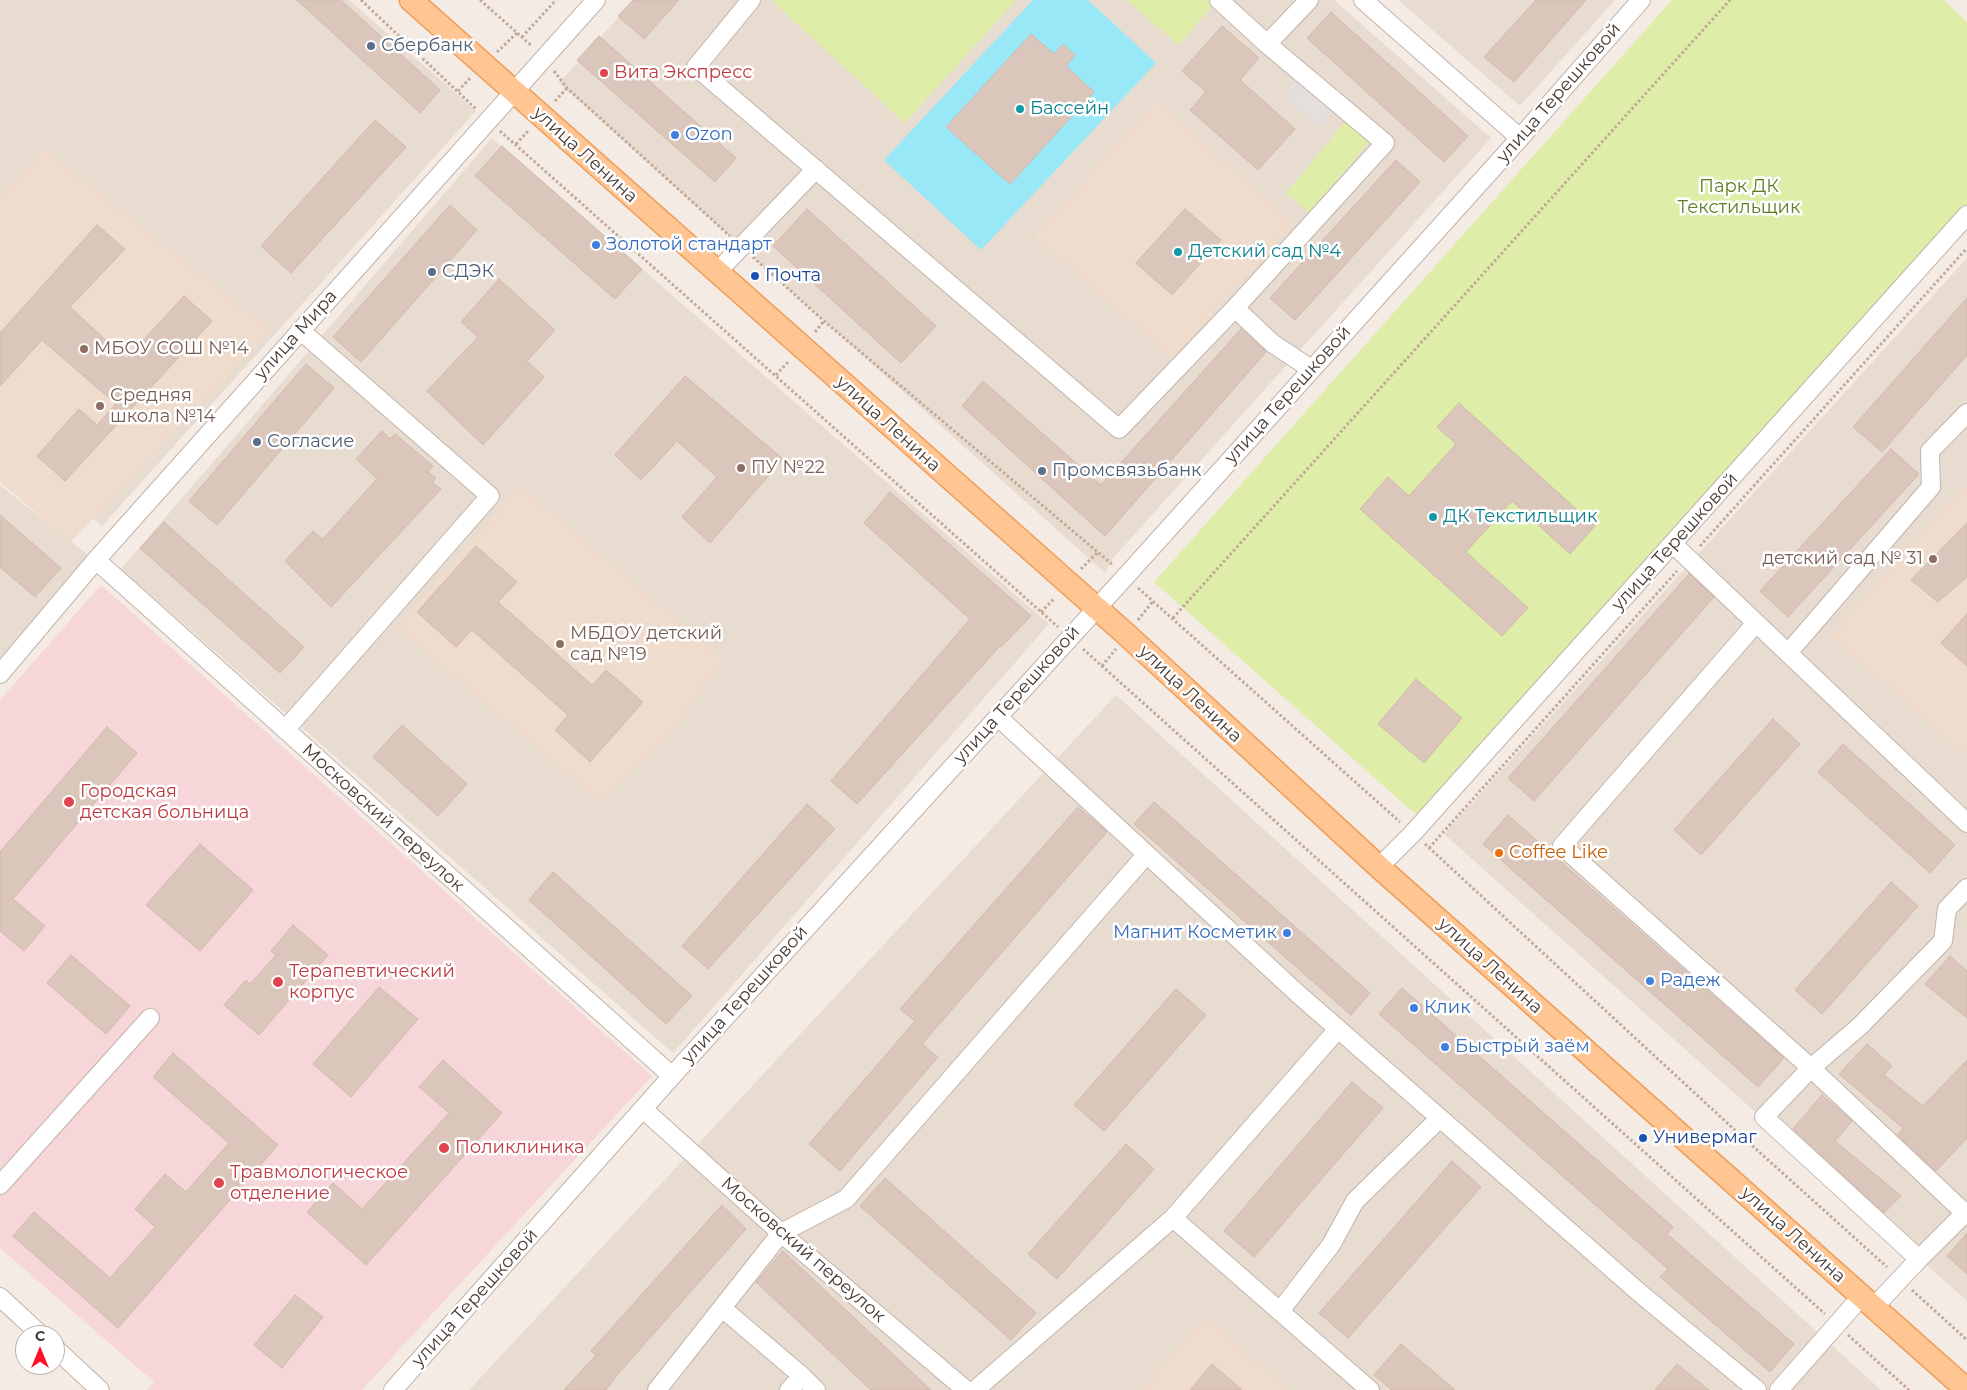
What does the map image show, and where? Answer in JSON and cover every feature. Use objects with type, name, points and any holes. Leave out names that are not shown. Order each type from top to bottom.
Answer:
[{"type":"main road","name":"улица Ленина","points":[[411,0],[1096,609],[1379,867],[1967,1390]]},
{"type":"street","name":"улица Мира","points":[[0,674],[96,560],[488,120],[515,93],[596,0]]},
{"type":"street","points":[[751,0],[696,66],[1119,429],[1235,308],[1385,143],[1267,44],[1219,0]]},
{"type":"street","points":[[1267,44],[1309,0]]},
{"type":"street","points":[[1364,0],[1520,138]]},
{"type":"street","name":"улица Терешковой","points":[[393,1390],[672,1076],[1126,576],[1520,138],[1641,0]]},
{"type":"street","points":[[717,272],[816,169]]},
{"type":"street","name":"улица Терешковой","points":[[1379,867],[1414,833],[1967,215]]},
{"type":"street","points":[[1235,308],[1272,343],[1311,370]]},
{"type":"street","points":[[285,730],[490,496],[300,330]]},
{"type":"street","points":[[1788,653],[1931,487],[1930,451],[1967,413]]},
{"type":"street","points":[[1673,544],[1967,823]]},
{"type":"street","name":"Московский переулок","points":[[96,560],[672,1076]]},
{"type":"street","points":[[1756,623],[1562,846],[1811,1068],[1966,1213],[1900,1280],[1837,1325],[1779,1390]]},
{"type":"street","points":[[998,717],[1146,855],[1338,1029],[1641,1294],[1757,1390]]},
{"type":"street","points":[[658,1390],[781,1233],[846,1199],[1146,855]]},
{"type":"street","points":[[1919,1259],[1764,1117],[1811,1068],[1860,1026],[1943,941],[1947,909],[1967,888]]},
{"type":"street","points":[[0,1185],[150,1018]]},
{"type":"street","points":[[975,1390],[1173,1218],[1338,1029]]},
{"type":"street","name":"Московский переулок","points":[[643,1109],[781,1233],[966,1390]]},
{"type":"street","points":[[1280,1311],[1331,1245],[1355,1201],[1440,1118]]},
{"type":"street","points":[[1173,1218],[1370,1390]]},
{"type":"street","points":[[0,1297],[30,1325]]},
{"type":"street","points":[[722,1308],[816,1390]]},
{"type":"street","points":[[65,1357],[100,1390]]},
{"type":"street","points":[[790,1390],[802,1376]]},
{"type":"path","points":[[361,0],[488,120],[1070,637],[1909,1390]]},
{"type":"path","points":[[480,0],[545,58],[567,88],[824,321],[1126,576],[1414,833],[1737,1132],[1967,1340]]},
{"type":"path","points":[[522,38],[556,0]]},
{"type":"path","points":[[1173,618],[1730,0]]},
{"type":"shaded area","points":[[0,0],[349,0],[476,111],[102,526],[0,437]]},
{"type":"shaded area","points":[[634,0],[1334,0],[1491,138],[1114,557],[1105,573],[559,83]]},
{"type":"shaded area","points":[[1398,0],[1615,0],[1520,106]]},
{"type":"shaded area","points":[[1300,75],[1338,106],[1321,127],[1283,96]]},
{"type":"shaded area","points":[[1156,100],[1294,223],[1172,359],[1034,236]]},
{"type":"shaded area","points":[[492,138],[1049,624],[673,1053],[121,569]]},
{"type":"shaded area","name":"Средняя школа №14","points":[[44,148],[271,330],[71,542],[0,482],[0,196]]},
{"type":"shaded area","points":[[1967,258],[1967,1301],[1444,834]]},
{"type":"shaded area","name":"детский сад № 31","points":[[1967,483],[1967,757],[1830,636]]},
{"type":"shaded area","points":[[0,485],[102,566],[0,670]]},
{"type":"shaded area","name":"МБДОУ детский сад №19","points":[[520,485],[723,659],[675,729],[600,802],[397,628]]},
{"type":"shaded area","points":[[101,585],[652,1076],[362,1390],[147,1390],[154,1382],[0,1248],[0,700]]},
{"type":"shaded area","points":[[1116,695],[1881,1390],[469,1390]]},
{"type":"shaded area","points":[[1207,1316],[1288,1390],[1140,1390]]},
{"type":"green space","points":[[771,0],[1016,0],[905,123]]},
{"type":"green space","points":[[1126,0],[1210,0],[1214,4],[1179,45]]},
{"type":"green space","name":"Парк ДК Текстильщик","points":[[1672,0],[1944,0],[1967,22],[1967,213],[1423,821],[1154,582]]},
{"type":"green space","points":[[1346,121],[1370,141],[1309,213],[1286,193]]},
{"type":"water","points":[[1033,0],[1088,0],[1156,63],[981,250],[884,160]]},
{"type":"building","points":[[297,0],[341,0],[440,90],[420,113]]},
{"type":"building","points":[[633,0],[679,0],[644,39],[618,16]]},
{"type":"building","points":[[1536,0],[1586,0],[1514,82],[1484,57]]},
{"type":"building","points":[[1331,12],[1468,136],[1444,162],[1307,38]]},
{"type":"building","points":[[1222,26],[1259,58],[1240,80],[1295,129],[1258,170],[1190,110],[1206,92],[1182,71]]},
{"type":"building","name":"Бассейн","points":[[1031,34],[1054,54],[1063,44],[1075,55],[1066,66],[1094,92],[1010,184],[946,127]]},
{"type":"building","points":[[599,36],[736,158],[715,182],[577,60]]},
{"type":"building","points":[[375,120],[406,147],[291,273],[261,246]]},
{"type":"building","points":[[502,146],[642,269],[615,299],[475,176]]},
{"type":"building","points":[[1396,160],[1420,182],[1295,320],[1270,298]]},
{"type":"building","points":[[450,205],[477,230],[361,362],[333,337]]},
{"type":"building","points":[[807,209],[936,326],[901,363],[773,246]]},
{"type":"building","name":"Детский сад №4","points":[[1185,209],[1221,240],[1172,295],[1136,263]]},
{"type":"building","name":"МБОУ СОШ №14","points":[[97,225],[125,249],[70,307],[126,359],[184,296],[212,321],[65,481],[37,456],[79,409],[97,425],[116,404],[42,340],[0,386],[0,333]]},
{"type":"building","points":[[499,279],[555,330],[527,361],[544,377],[483,445],[427,391],[478,337],[461,322]]},
{"type":"building","points":[[1967,298],[1967,355],[1882,452],[1853,427]]},
{"type":"building","points":[[1241,329],[1266,352],[1105,536],[962,406],[983,381],[1101,485]]},
{"type":"building","points":[[306,364],[334,388],[217,525],[189,501]]},
{"type":"building","name":"ПУ №22","points":[[685,376],[783,459],[710,543],[682,517],[717,477],[677,441],[641,480],[615,455]]},
{"type":"building","name":"ДК Текстильщик","points":[[1459,403],[1595,526],[1570,554],[1512,501],[1466,552],[1528,608],[1502,636],[1360,509],[1388,477],[1409,496],[1456,444],[1437,427]]},
{"type":"building","points":[[382,431],[390,439],[395,434],[433,466],[428,472],[436,478],[432,482],[441,489],[331,607],[285,561],[313,531],[323,539],[377,479],[356,459]]},
{"type":"building","points":[[1891,449],[1919,474],[1788,617],[1760,591]]},
{"type":"building","points":[[890,492],[1031,616],[1000,646],[857,804],[831,781],[970,619],[864,523]]},
{"type":"building","points":[[0,515],[61,568],[35,597],[0,567]]},
{"type":"building","points":[[164,522],[304,647],[280,673],[140,548]]},
{"type":"building","name":"детский сад № 31","points":[[1967,523],[1967,577],[1938,602],[1911,580]]},
{"type":"building","points":[[476,546],[517,582],[498,602],[592,685],[606,670],[643,702],[590,762],[555,730],[568,715],[472,630],[456,647],[417,612]]},
{"type":"building","points":[[1689,574],[1714,597],[1534,801],[1508,778]]},
{"type":"building","points":[[1967,614],[1967,666],[1941,643]]},
{"type":"building","points":[[1416,679],[1462,718],[1424,763],[1378,724]]},
{"type":"building","points":[[1773,719],[1800,744],[1701,855],[1674,830]]},
{"type":"building","points":[[402,725],[467,784],[438,816],[373,757]]},
{"type":"building","name":"Городская детская больница","points":[[107,727],[137,753],[13,899],[45,926],[24,951],[0,931],[0,852]]},
{"type":"building","points":[[1843,744],[1955,845],[1930,873],[1818,772]]},
{"type":"building","points":[[1154,802],[1370,993],[1351,1015],[1134,824]]},
{"type":"building","points":[[807,804],[835,829],[708,969],[682,946]]},
{"type":"building","points":[[1078,807],[1107,832],[922,1044],[938,1057],[840,1171],[809,1144],[915,1021],[900,1009]]},
{"type":"building","points":[[1508,815],[1784,1058],[1758,1087],[1483,844]]},
{"type":"building","points":[[200,844],[253,890],[200,951],[146,905]]},
{"type":"building","points":[[553,872],[692,996],[666,1024],[529,900]]},
{"type":"building","points":[[1891,882],[1918,906],[1822,1014],[1795,990]]},
{"type":"building","name":"Терапевтический корпус","points":[[293,925],[328,955],[259,1035],[224,1005],[246,980],[250,984],[276,955],[271,951]]},
{"type":"building","points":[[71,955],[130,1006],[106,1034],[47,983]]},
{"type":"building","points":[[1950,956],[1967,971],[1967,1018],[1925,984]]},
{"type":"building","points":[[379,987],[418,1019],[351,1097],[313,1064]]},
{"type":"building","points":[[1402,988],[1673,1227],[1667,1234],[1794,1344],[1770,1372],[1660,1277],[1668,1269],[1379,1014]]},
{"type":"building","points":[[1176,989],[1206,1015],[1104,1131],[1074,1105]]},
{"type":"building","points":[[1867,1044],[1892,1066],[1884,1075],[1923,1106],[1967,1060],[1967,1138],[1936,1171],[1898,1135],[1903,1128],[1839,1074]]},
{"type":"building","name":"Травмологическое отделение","points":[[173,1053],[278,1145],[118,1328],[13,1236],[34,1212],[110,1278],[155,1227],[135,1209],[165,1174],[186,1192],[229,1143],[153,1077]]},
{"type":"building","name":"Поликлиника","points":[[443,1060],[502,1113],[366,1265],[307,1212],[333,1183],[362,1209],[449,1113],[419,1087]]},
{"type":"building","points":[[1352,1082],[1383,1108],[1254,1257],[1224,1231]]},
{"type":"building","points":[[1822,1095],[1852,1121],[1835,1141],[1901,1196],[1884,1213],[1793,1129]]},
{"type":"building","points":[[1126,1144],[1154,1169],[1057,1279],[1028,1254]]},
{"type":"building","points":[[1452,1161],[1481,1187],[1348,1338],[1319,1313]]},
{"type":"building","points":[[885,1178],[1036,1313],[1011,1340],[860,1206]]},
{"type":"building","points":[[722,1205],[746,1229],[606,1390],[564,1390],[596,1355],[591,1351]]},
{"type":"building","points":[[1967,1233],[1967,1274],[1947,1256]]},
{"type":"building","points":[[783,1251],[931,1390],[871,1390],[756,1282]]},
{"type":"building","points":[[295,1295],[323,1317],[282,1368],[254,1345]]},
{"type":"building","points":[[1401,1344],[1455,1390],[1392,1390],[1374,1375]]},
{"type":"building","points":[[1212,1364],[1242,1390],[1190,1390]]},
{"type":"building","points":[[1677,1364],[1709,1390],[1655,1390]]},
{"type":"place","name":"Сбербанк","points":[[371,46]]},
{"type":"place","name":"Вита Экспресс","points":[[604,73]]},
{"type":"place","name":"Бассейн","points":[[1020,109]]},
{"type":"place","name":"Ozon","points":[[675,135]]},
{"type":"place","name":"Золотой стандарт","points":[[596,245]]},
{"type":"place","name":"Детский сад №4","points":[[1178,252]]},
{"type":"place","name":"СДЭК","points":[[432,272]]},
{"type":"place","name":"Почта","points":[[755,276]]},
{"type":"place","name":"МБОУ СОШ №14","points":[[84,349]]},
{"type":"place","name":"Средняя школа №14","points":[[100,406]]},
{"type":"place","name":"Согласие","points":[[257,442]]},
{"type":"place","name":"ПУ №22","points":[[741,468]]},
{"type":"place","name":"Промсвязьбанк","points":[[1042,471]]},
{"type":"place","name":"ДК Текстильщик","points":[[1433,517]]},
{"type":"place","name":"детский сад № 31","points":[[1933,559]]},
{"type":"place","name":"МБДОУ детский сад №19","points":[[560,644]]},
{"type":"place","name":"Городская детская больница","points":[[69,802]]},
{"type":"place","name":"Coffee Like","points":[[1499,853]]},
{"type":"place","name":"Магнит Косметик","points":[[1287,933]]},
{"type":"place","name":"Радеж","points":[[1650,981]]},
{"type":"place","name":"Терапевтический корпус","points":[[278,982]]},
{"type":"place","name":"Клик","points":[[1414,1008]]},
{"type":"place","name":"Быстрый заём","points":[[1445,1047]]},
{"type":"place","name":"Универмаг","points":[[1643,1138]]},
{"type":"place","name":"Поликлиника","points":[[444,1148]]},
{"type":"place","name":"Травмологическое отделение","points":[[219,1183]]}]
